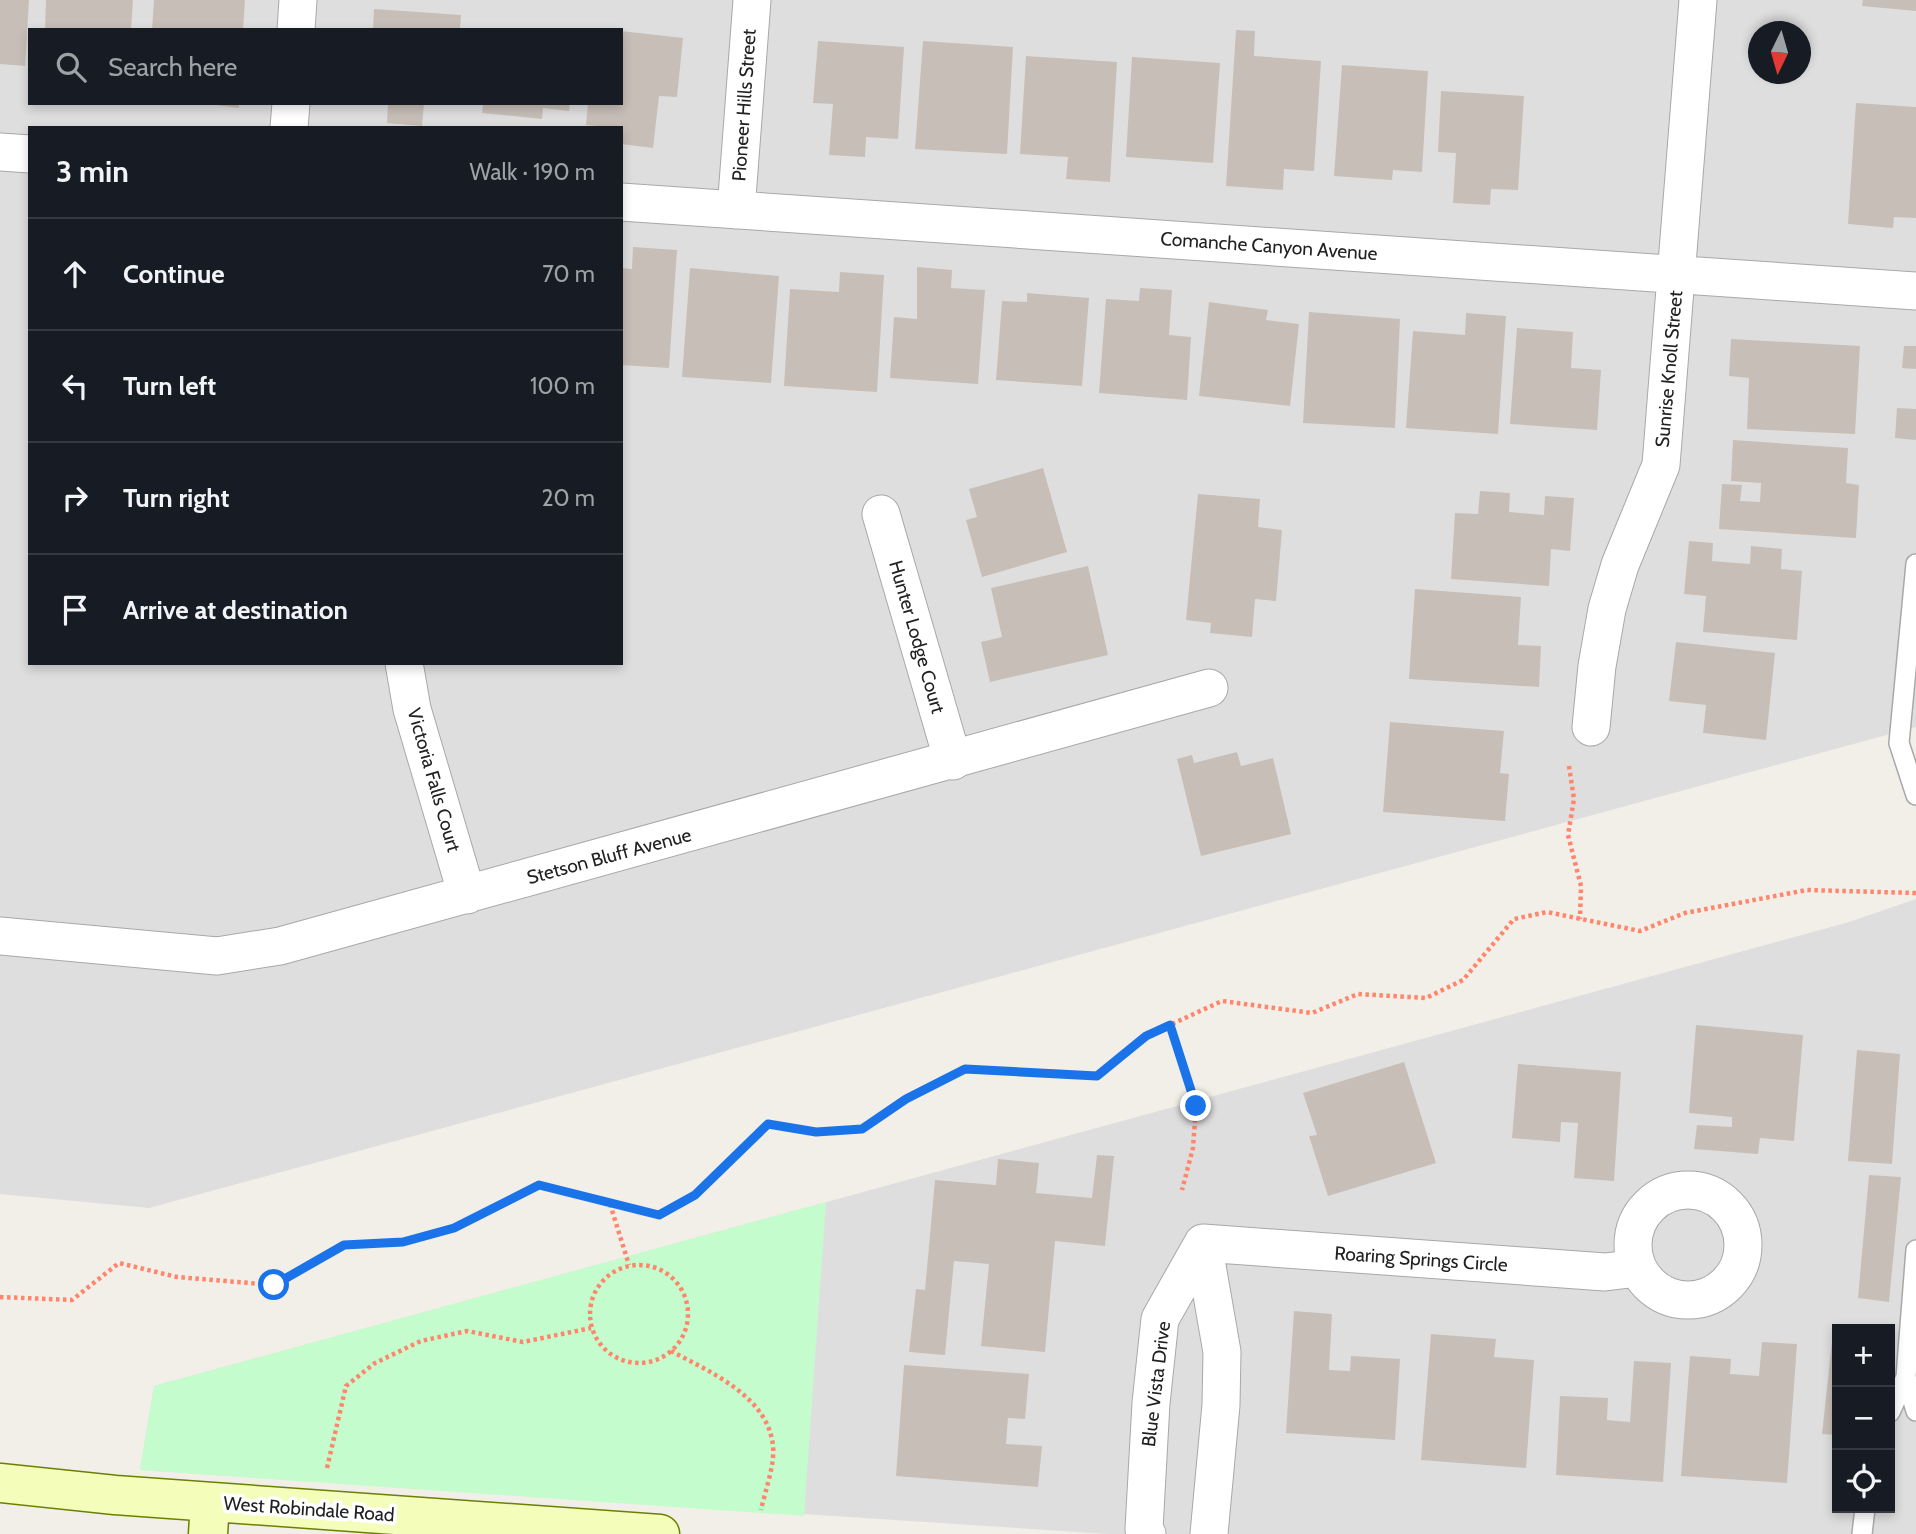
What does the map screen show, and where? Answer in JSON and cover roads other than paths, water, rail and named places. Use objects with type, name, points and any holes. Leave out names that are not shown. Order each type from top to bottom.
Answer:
[{"type":"main road","name":"West Robindale Road","points":[[0,1483],[209,1518],[660,1534]]},
{"type":"street","points":[[296,28],[298,0]]},
{"type":"street","name":"Pioneer Hills Street","points":[[736,210],[752,0]]},
{"type":"street","name":"Sunrise Knoll Street","points":[[1591,727],[1597,666],[1607,609],[1620,565],[1644,512],[1661,465],[1698,0]]},
{"type":"street","points":[[289,126],[291,105]]},
{"type":"street","points":[[0,152],[28,154]]},
{"type":"street","name":"Comanche Canyon Avenue","points":[[623,202],[1916,291]]},
{"type":"street","name":"Hunter Lodge Court","points":[[881,514],[953,761]]},
{"type":"street","name":"Victoria Falls Court","points":[[404,665],[412,709],[467,895]]},
{"type":"street","name":"Stetson Bluff Avenue","points":[[0,936],[217,956],[280,946],[1209,688]]},
{"type":"street","points":[[1203,1243],[1222,1352],[1221,1405],[1209,1534]]},
{"type":"street","name":"Roaring Springs Circle","points":[[1203,1243],[1605,1272],[1638,1268]]},
{"type":"street","name":"Blue Vista Drive","points":[[1147,1534],[1144,1529],[1150,1403],[1160,1319],[1203,1243]]},
{"type":"lane","points":[[1916,564],[1899,743],[1916,795]]},
{"type":"lane","points":[[1916,1250],[1911,1377],[1916,1411]]},
{"type":"lane","points":[[1895,1404],[1911,1377]]},
{"type":"lane","points":[[1862,1534],[1864,1513]]}]
